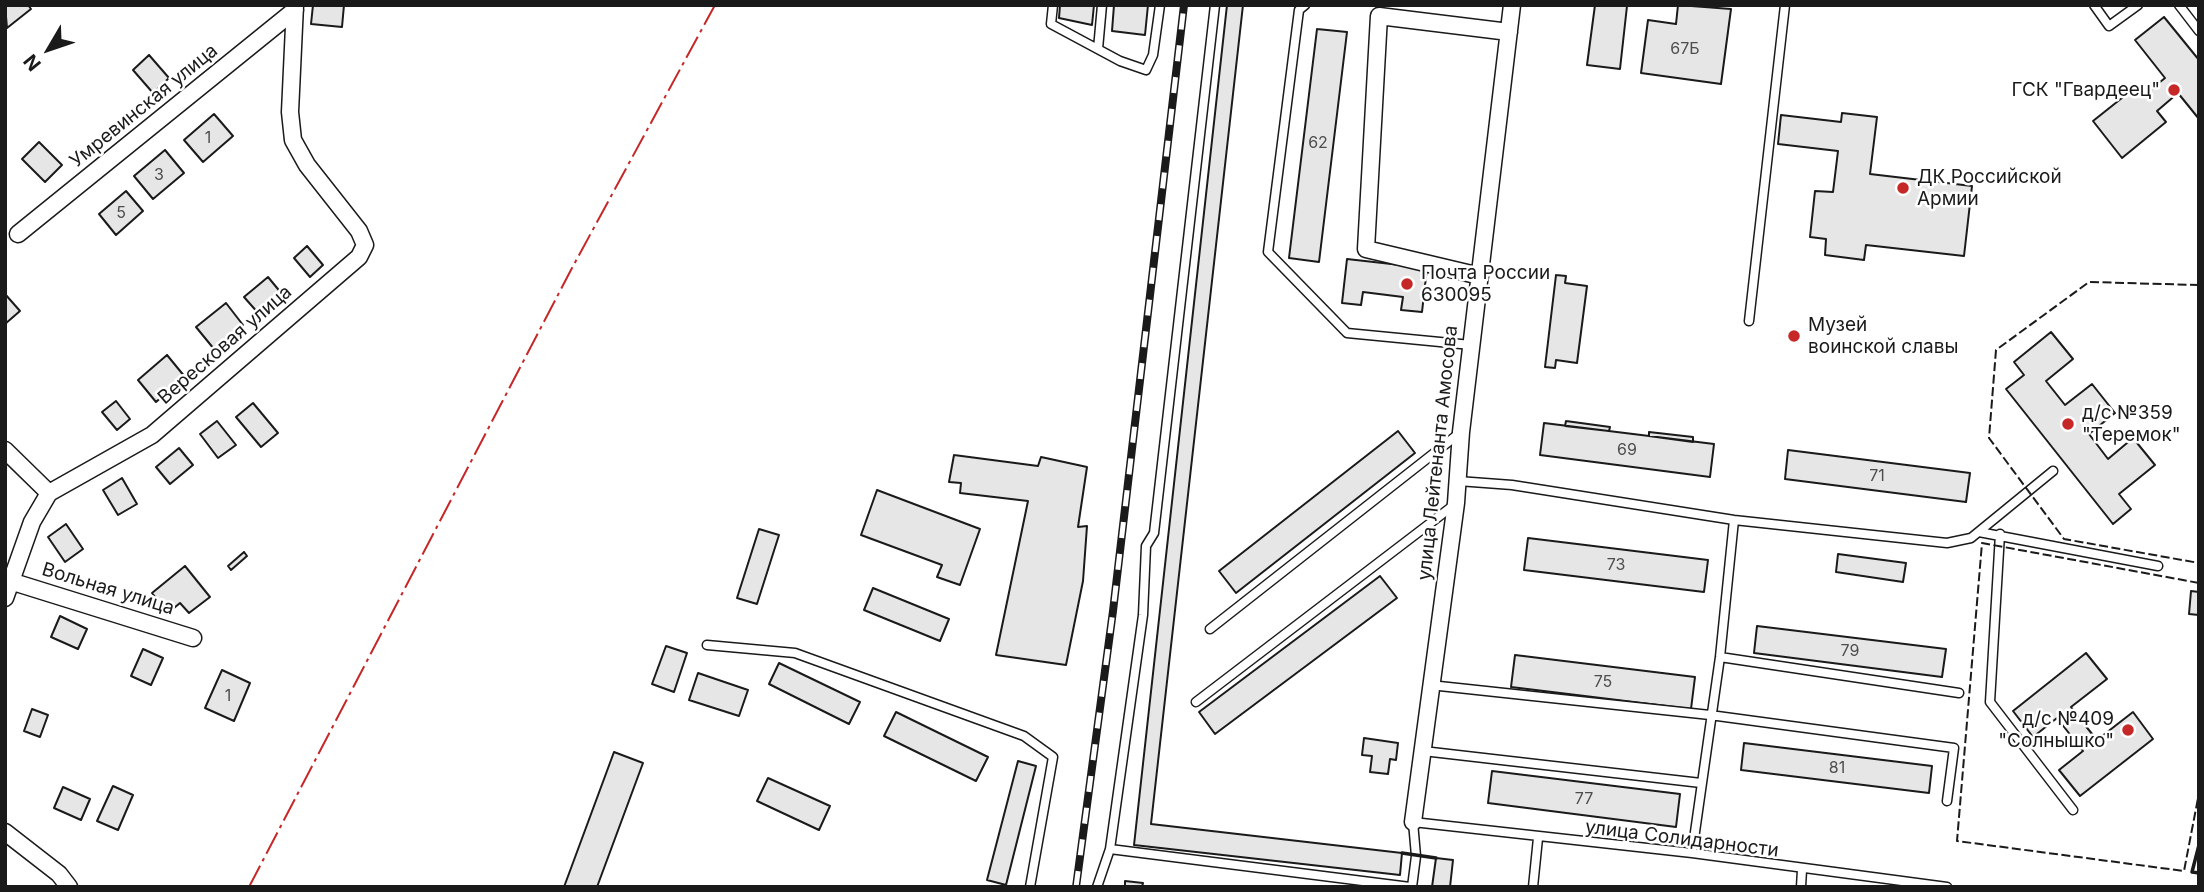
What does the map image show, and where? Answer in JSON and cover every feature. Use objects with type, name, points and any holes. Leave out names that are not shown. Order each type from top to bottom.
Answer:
[{"type":"street","name":"улица Лейтенанта Амосова","points":[[1413,822],[1456,503],[1461,432],[1512,5]]},
{"type":"street","name":"Вересковая улица","points":[[49,493],[152,435],[359,257],[365,246],[359,231],[307,165],[293,139],[290,112],[295,8]]},
{"type":"street","name":"Умревинская улица","points":[[18,234],[295,8]]},
{"type":"street","points":[[1480,275],[1366,249],[1379,16],[1509,32]]},
{"type":"street","points":[[5,450],[49,493],[32,522],[5,598]]},
{"type":"street","name":"Вольная улица","points":[[10,581],[194,638]]},
{"type":"street","points":[[5,832],[59,874],[69,887]]},
{"type":"lane","points":[[1053,5],[1051,24],[1120,61],[1146,70],[1153,55],[1160,5]]},
{"type":"lane","points":[[1098,49],[1102,5]]},
{"type":"lane","points":[[1097,887],[1110,849],[1143,615],[1146,546],[1154,533],[1156,519],[1215,5]]},
{"type":"lane","points":[[1305,5],[1299,10],[1268,253],[1347,333],[1471,345]]},
{"type":"lane","points":[[1749,321],[1785,5]]},
{"type":"lane","points":[[2094,5],[2109,26],[2138,5]]},
{"type":"lane","points":[[2179,5],[2199,31]]},
{"type":"lane","points":[[1210,629],[1461,432]]},
{"type":"lane","points":[[1458,481],[1512,485],[1734,520],[1947,543],[1971,538],[2008,504],[2053,471]]},
{"type":"lane","points":[[1196,702],[1456,503]]},
{"type":"lane","points":[[1692,853],[1720,657],[1734,520]]},
{"type":"lane","points":[[1979,532],[2158,566]]},
{"type":"lane","points":[[2000,534],[1990,702],[2073,810]]},
{"type":"lane","points":[[707,645],[795,653],[1024,736],[1053,757],[1030,887]]},
{"type":"lane","points":[[1720,657],[1959,693]]},
{"type":"lane","points":[[1430,685],[1710,715],[1954,748],[1947,801]]},
{"type":"lane","points":[[1422,751],[1701,783]]},
{"type":"lane","points":[[1110,849],[1411,887],[1416,856],[1413,822]]},
{"type":"lane","name":"улица Солидарности","points":[[1413,822],[1692,853],[1802,870],[1947,887]]},
{"type":"lane","points":[[1533,887],[1538,838]]},
{"type":"lane","points":[[1801,887],[1802,870]]},
{"type":"building","points":[[5,5],[28,5],[31,9],[7,28]]},
{"type":"building","points":[[313,5],[344,5],[342,27],[311,24]]},
{"type":"building","points":[[1060,5],[1094,5],[1092,25],[1059,18]]},
{"type":"building","points":[[1114,5],[1148,5],[1145,35],[1112,31]]},
{"type":"building","points":[[1227,5],[1243,5],[1151,824],[1402,853],[1400,875],[1134,845]]},
{"type":"building","points":[[1595,5],[1627,6],[1620,69],[1587,65]]},
{"type":"building","points":[[1678,5],[1731,9],[1721,84],[1641,73],[1648,20],[1676,24]]},
{"type":"building","name":"ГСК \"Гвардеец\"","points":[[2164,17],[2199,60],[2199,119],[2178,93],[2157,111],[2166,122],[2122,158],[2093,121],[2137,86],[2144,95],[2165,78],[2135,40]]},
{"type":"building","points":[[1317,29],[1347,32],[1319,262],[1289,258]]},
{"type":"building","points":[[149,55],[169,78],[153,93],[133,70]]},
{"type":"building","name":"ДК Российской Армии","points":[[1842,113],[1877,117],[1870,174],[1972,186],[1964,256],[1866,245],[1864,260],[1825,255],[1826,239],[1810,237],[1815,191],[1833,192],[1838,151],[1778,144],[1781,115],[1841,122]]},
{"type":"building","points":[[214,114],[233,136],[203,162],[184,140]]},
{"type":"building","points":[[39,142],[62,165],[45,182],[22,159]]},
{"type":"building","points":[[165,150],[184,173],[153,199],[134,176]]},
{"type":"building","points":[[126,191],[143,211],[116,235],[99,214]]},
{"type":"building","points":[[307,246],[323,265],[310,277],[294,258]]},
{"type":"building","points":[[1347,259],[1427,268],[1422,312],[1401,310],[1403,297],[1363,292],[1361,305],[1342,303]]},
{"type":"building","points":[[1556,275],[1566,276],[1565,283],[1587,286],[1577,363],[1556,360],[1555,368],[1545,367]]},
{"type":"building","points":[[268,277],[282,294],[259,314],[244,297]]},
{"type":"building","points":[[5,294],[20,311],[5,324]]},
{"type":"building","points":[[226,303],[243,325],[214,349],[196,327]]},
{"type":"building","name":"д/с №359 \"Теремок\"","points":[[2051,332],[2073,359],[2046,381],[2065,405],[2092,384],[2115,413],[2089,434],[2108,459],[2133,438],[2155,465],[2119,494],[2131,509],[2113,524],[2006,389],[2024,375],[2014,362]]},
{"type":"building","points":[[167,355],[185,377],[156,402],[138,380]]},
{"type":"building","points":[[116,401],[130,419],[117,430],[102,412]]},
{"type":"building","points":[[253,403],[278,433],[261,447],[236,417]]},
{"type":"building","points":[[217,421],[236,445],[218,458],[200,434]]},
{"type":"building","points":[[1566,421],[1610,427],[1609,431],[1565,426]]},
{"type":"building","points":[[1544,423],[1714,444],[1710,477],[1540,455]]},
{"type":"building","points":[[1398,431],[1415,453],[1236,593],[1219,571]]},
{"type":"building","points":[[1649,432],[1693,437],[1693,442],[1649,436]]},
{"type":"building","points":[[179,448],[193,465],[170,484],[156,467]]},
{"type":"building","points":[[1788,450],[1970,473],[1966,502],[1785,479]]},
{"type":"building","points":[[954,455],[1038,466],[1041,457],[1087,467],[1078,527],[1087,526],[1083,581],[1066,665],[996,655],[1028,501],[960,493],[961,483],[949,482]]},
{"type":"building","points":[[122,478],[137,504],[118,515],[103,490]]},
{"type":"building","points":[[877,490],[980,529],[960,585],[937,577],[942,565],[861,535]]},
{"type":"building","points":[[66,524],[83,549],[65,562],[48,537]]},
{"type":"building","points":[[759,529],[779,535],[757,604],[737,598]]},
{"type":"building","points":[[1528,538],[1708,560],[1704,592],[1524,570]]},
{"type":"building","points":[[244,552],[247,556],[231,570],[228,566]]},
{"type":"building","points":[[1838,554],[1906,563],[1903,582],[1836,572]]},
{"type":"building","points":[[185,566],[210,597],[189,613],[180,603],[168,613],[152,593]]},
{"type":"building","points":[[1380,576],[1397,598],[1215,734],[1199,712]]},
{"type":"building","points":[[873,588],[949,619],[940,641],[864,610]]},
{"type":"building","points":[[2191,591],[2199,592],[2199,615],[2189,614]]},
{"type":"building","points":[[60,616],[87,629],[78,649],[51,637]]},
{"type":"building","points":[[1757,626],[1946,649],[1942,677],[1754,653]]},
{"type":"building","points":[[666,646],[687,653],[674,692],[652,684]]},
{"type":"building","points":[[143,649],[163,658],[151,685],[131,676]]},
{"type":"building","name":"д/с №409 \"Солнышко\"","points":[[2086,653],[2107,679],[2071,707],[2084,724],[2097,740],[2133,712],[2153,739],[2080,796],[2059,770],[2083,751],[2057,718],[2033,737],[2013,711]]},
{"type":"building","points":[[1515,655],[1695,677],[1691,709],[1511,687]]},
{"type":"building","points":[[779,663],[860,702],[849,724],[769,684]]},
{"type":"building","points":[[222,670],[250,683],[234,721],[205,708]]},
{"type":"building","points":[[698,673],[748,690],[739,716],[689,700]]},
{"type":"building","points":[[32,709],[48,715],[40,737],[24,731]]},
{"type":"building","points":[[896,712],[988,757],[976,781],[884,736]]},
{"type":"building","points":[[1364,738],[1398,743],[1396,760],[1390,759],[1388,774],[1370,772],[1372,756],[1362,755]]},
{"type":"building","points":[[1744,743],[1932,766],[1929,793],[1741,770]]},
{"type":"building","points":[[614,752],[643,763],[597,887],[564,887]]},
{"type":"building","points":[[1018,761],[1036,766],[1006,885],[987,880]]},
{"type":"building","points":[[1492,771],[1680,794],[1676,827],[1488,803]]},
{"type":"building","points":[[768,778],[830,806],[819,830],[757,801]]},
{"type":"building","points":[[113,786],[133,795],[118,830],[97,821]]},
{"type":"building","points":[[63,787],[90,799],[81,820],[54,808]]},
{"type":"building","points":[[1436,858],[1453,860],[1450,887],[1432,887]]},
{"type":"building","points":[[1125,881],[1143,883],[1142,887],[1125,887]]},
{"type":"railway","points":[[1076,887],[1113,611],[1184,5]]},
{"type":"fence","points":[[2199,285],[2089,282],[1996,350],[1989,438],[2064,539],[2199,563]]},
{"type":"fence","points":[[2199,583],[1982,543],[1957,841],[2184,871],[2199,793]]},
{"type":"wall","points":[[2199,845],[2192,872],[2199,873]]},
{"type":"wall","points":[[1402,853],[1436,858]]},
{"type":"power","points":[[249,887],[572,268],[715,5]]},
{"type":"place","name":"ГСК \"Гвардеец\"","points":[[2174,90]]},
{"type":"place","name":"ДК Российской Армии","points":[[1903,188]]},
{"type":"place","name":"Почта России 630095","points":[[1407,284]]},
{"type":"place","name":"Музей воинской славы","points":[[1794,336]]},
{"type":"place","name":"д/с №359 \"Теремок\"","points":[[2068,424]]},
{"type":"place","name":"д/с №409 \"Солнышко\"","points":[[2128,730]]}]
